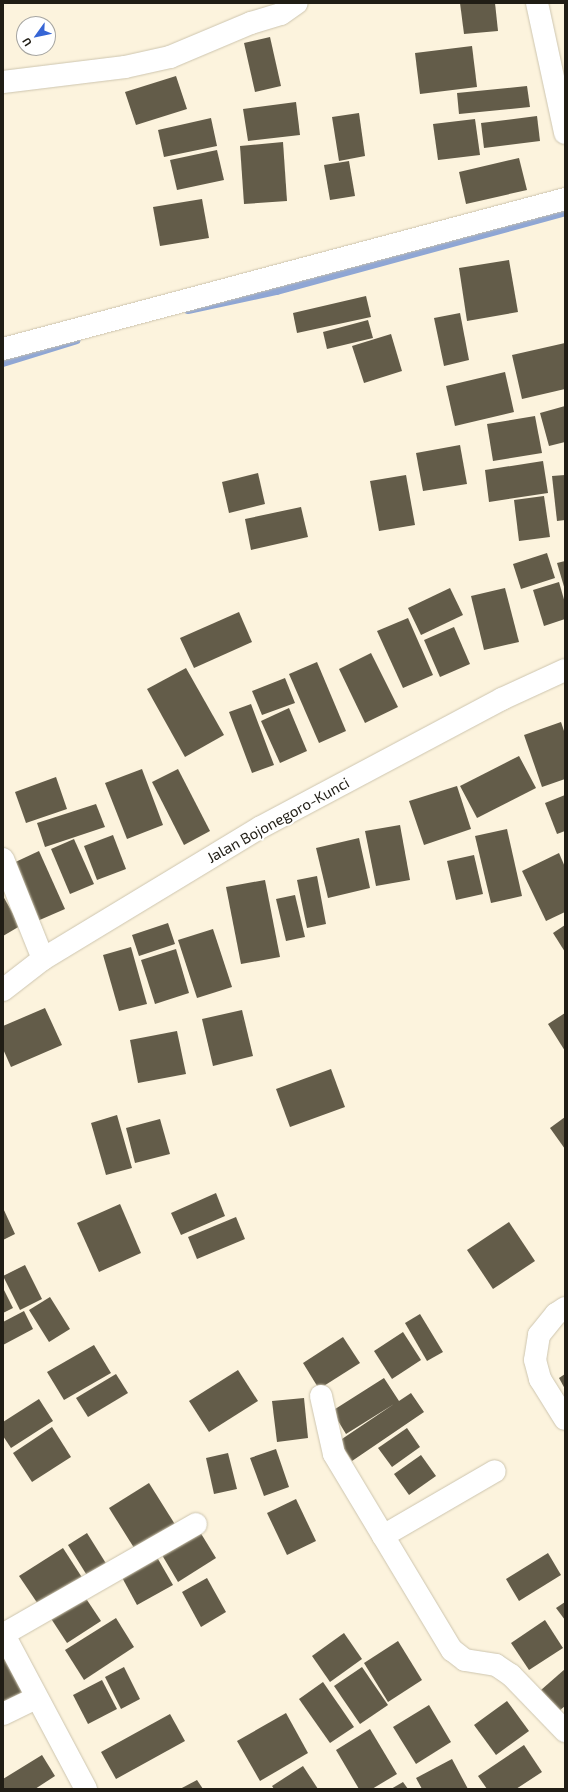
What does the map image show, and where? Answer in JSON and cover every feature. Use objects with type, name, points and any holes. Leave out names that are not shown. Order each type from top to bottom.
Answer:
[{"type":"street","points":[[3,82],[125,68],[170,57],[251,23],[281,14],[297,3]]},
{"type":"street","points":[[537,3],[565,133]]},
{"type":"street","points":[[3,349],[565,199]]},
{"type":"street","name":"Jalan Bojonegoro-Kunci","points":[[3,990],[43,959],[261,827],[502,699],[565,670]]},
{"type":"street","points":[[3,859],[43,959]]},
{"type":"street","points":[[565,1308],[556,1314],[539,1335],[535,1360],[540,1379],[565,1419]]},
{"type":"street","points":[[321,1396],[334,1454],[452,1650],[465,1660],[496,1665],[511,1675],[565,1731]]},
{"type":"street","points":[[383,1536],[496,1471]]},
{"type":"street","points":[[86,1789],[36,1698],[3,1633],[196,1524]]},
{"type":"street","points":[[3,1714],[36,1698]]},
{"type":"building","points":[[460,3],[495,3],[498,31],[464,34]]},
{"type":"building","points":[[270,37],[281,86],[255,92],[244,43]]},
{"type":"building","points":[[472,46],[477,87],[420,94],[415,53]]},
{"type":"building","points":[[176,76],[187,109],[136,125],[125,92]]},
{"type":"building","points":[[527,86],[530,107],[459,114],[457,93]]},
{"type":"building","points":[[296,102],[300,135],[248,141],[243,109]]},
{"type":"building","points":[[359,113],[365,156],[339,161],[332,117]]},
{"type":"building","points":[[537,116],[540,141],[484,148],[481,123]]},
{"type":"building","points":[[211,118],[217,146],[164,157],[158,130]]},
{"type":"building","points":[[475,119],[480,155],[438,160],[433,124]]},
{"type":"building","points":[[283,142],[287,201],[244,204],[240,146]]},
{"type":"building","points":[[217,150],[224,180],[177,190],[170,160]]},
{"type":"building","points":[[519,158],[527,190],[466,204],[459,172]]},
{"type":"building","points":[[349,161],[355,196],[330,200],[324,165]]},
{"type":"building","points":[[202,199],[209,238],[160,246],[153,207]]},
{"type":"building","points":[[509,260],[518,312],[467,321],[459,268]]},
{"type":"building","points":[[366,296],[371,317],[297,333],[293,313]]},
{"type":"building","points":[[460,313],[469,360],[444,366],[434,318]]},
{"type":"building","points":[[368,320],[373,338],[327,349],[323,332]]},
{"type":"building","points":[[391,334],[402,371],[364,383],[352,346]]},
{"type":"building","points":[[565,343],[565,389],[522,399],[512,355]]},
{"type":"building","points":[[505,372],[514,412],[455,426],[446,386]]},
{"type":"building","points":[[565,406],[565,442],[549,446],[540,413]]},
{"type":"building","points":[[535,416],[542,453],[493,461],[487,424]]},
{"type":"building","points":[[460,445],[467,484],[423,491],[416,453]]},
{"type":"building","points":[[543,461],[548,493],[489,502],[485,470]]},
{"type":"building","points":[[258,473],[265,504],[229,513],[222,482]]},
{"type":"building","points":[[406,475],[415,525],[379,531],[370,481]]},
{"type":"building","points":[[565,475],[565,520],[557,521],[552,476]]},
{"type":"building","points":[[544,496],[550,537],[519,541],[514,500]]},
{"type":"building","points":[[301,507],[308,537],[251,550],[245,519]]},
{"type":"building","points":[[547,553],[555,578],[521,589],[513,564]]},
{"type":"building","points":[[565,561],[565,590],[557,563]]},
{"type":"building","points":[[559,582],[565,603],[565,619],[544,626],[533,590]]},
{"type":"building","points":[[450,588],[463,615],[421,635],[408,608]]},
{"type":"building","points":[[505,588],[519,642],[484,650],[471,596]]},
{"type":"building","points":[[239,612],[252,642],[194,668],[180,638]]},
{"type":"building","points":[[408,618],[433,675],[403,688],[377,631]]},
{"type":"building","points":[[454,627],[470,664],[440,677],[424,640]]},
{"type":"building","points":[[371,653],[398,707],[365,723],[339,669]]},
{"type":"building","points":[[317,662],[346,731],[319,743],[289,674]]},
{"type":"building","points":[[186,668],[224,735],[185,757],[147,689]]},
{"type":"building","points":[[285,678],[295,703],[262,715],[252,691]]},
{"type":"building","points":[[251,704],[274,765],[252,773],[229,712]]},
{"type":"building","points":[[289,708],[307,751],[280,763],[261,721]]},
{"type":"building","points":[[561,722],[565,734],[565,779],[542,787],[524,735]]},
{"type":"building","points":[[519,756],[536,788],[477,818],[460,786]]},
{"type":"building","points":[[142,769],[163,825],[127,839],[105,783]]},
{"type":"building","points":[[178,769],[210,831],[184,845],[152,782]]},
{"type":"building","points":[[56,777],[67,809],[26,823],[15,792]]},
{"type":"building","points":[[457,786],[471,829],[424,845],[409,801]]},
{"type":"building","points":[[565,795],[565,831],[557,834],[545,803]]},
{"type":"building","points":[[96,804],[105,827],[45,847],[37,823]]},
{"type":"building","points":[[400,825],[410,880],[376,886],[365,831]]},
{"type":"building","points":[[507,829],[522,896],[491,903],[475,836]]},
{"type":"building","points":[[113,835],[126,869],[97,880],[84,846]]},
{"type":"building","points":[[359,838],[370,888],[328,898],[316,848]]},
{"type":"building","points":[[74,839],[94,884],[70,894],[51,849]]},
{"type":"building","points":[[39,851],[65,909],[35,922],[9,865]]},
{"type":"building","points":[[559,853],[565,867],[565,912],[546,921],[522,871]]},
{"type":"building","points":[[474,855],[483,894],[456,900],[447,861]]},
{"type":"building","points":[[317,876],[326,924],[307,928],[297,880]]},
{"type":"building","points":[[265,880],[280,957],[241,964],[226,887]]},
{"type":"building","points":[[295,895],[305,937],[286,941],[276,899]]},
{"type":"building","points":[[3,896],[20,926],[3,936]]},
{"type":"building","points":[[168,923],[175,944],[139,956],[132,935]]},
{"type":"building","points":[[565,925],[565,952],[553,933]]},
{"type":"building","points":[[213,929],[232,987],[197,998],[178,940]]},
{"type":"building","points":[[131,947],[147,1004],[119,1011],[103,955]]},
{"type":"building","points":[[176,949],[189,993],[155,1004],[141,960]]},
{"type":"building","points":[[45,1008],[62,1045],[11,1067],[3,1049],[3,1026]]},
{"type":"building","points":[[242,1010],[253,1056],[213,1066],[202,1019]]},
{"type":"building","points":[[565,1013],[565,1051],[548,1024]]},
{"type":"building","points":[[177,1031],[186,1074],[138,1083],[130,1040]]},
{"type":"building","points":[[331,1069],[345,1107],[290,1127],[276,1089]]},
{"type":"building","points":[[117,1115],[132,1168],[106,1175],[91,1123]]},
{"type":"building","points":[[565,1117],[565,1149],[550,1128]]},
{"type":"building","points":[[160,1119],[170,1154],[135,1163],[126,1128]]},
{"type":"building","points":[[216,1193],[225,1216],[181,1235],[171,1213]]},
{"type":"building","points":[[120,1204],[141,1253],[99,1272],[77,1223]]},
{"type":"building","points":[[3,1208],[15,1234],[3,1240]]},
{"type":"building","points":[[236,1217],[245,1239],[197,1259],[188,1237]]},
{"type":"building","points":[[509,1222],[535,1261],[493,1289],[467,1250]]},
{"type":"building","points":[[25,1265],[42,1299],[20,1310],[3,1276]]},
{"type":"building","points":[[3,1288],[13,1308],[3,1313]]},
{"type":"building","points":[[50,1297],[70,1329],[49,1342],[29,1310]]},
{"type":"building","points":[[24,1311],[33,1329],[3,1345],[3,1322]]},
{"type":"building","points":[[420,1314],[443,1352],[427,1361],[405,1323]]},
{"type":"building","points":[[403,1332],[421,1360],[392,1379],[374,1351]]},
{"type":"building","points":[[343,1337],[360,1363],[319,1389],[303,1363]]},
{"type":"building","points":[[94,1345],[111,1373],[64,1400],[47,1372]]},
{"type":"building","points":[[238,1370],[258,1401],[209,1432],[189,1401]]},
{"type":"building","points":[[116,1374],[128,1393],[88,1417],[76,1398]]},
{"type":"building","points":[[565,1374],[565,1389],[559,1378]]},
{"type":"building","points":[[384,1378],[399,1401],[411,1393],[424,1412],[352,1461],[339,1441],[394,1404],[346,1434],[332,1411]]},
{"type":"building","points":[[304,1398],[308,1438],[277,1442],[272,1401]]},
{"type":"building","points":[[39,1399],[53,1421],[11,1448],[3,1436],[3,1422]]},
{"type":"building","points":[[52,1427],[71,1457],[32,1482],[13,1453]]},
{"type":"building","points":[[407,1428],[420,1447],[392,1467],[378,1448]]},
{"type":"building","points":[[276,1449],[289,1487],[264,1496],[250,1458]]},
{"type":"building","points":[[228,1453],[237,1489],[214,1494],[206,1458]]},
{"type":"building","points":[[421,1455],[436,1476],[409,1495],[394,1474]]},
{"type":"building","points":[[149,1483],[176,1526],[136,1551],[109,1508]]},
{"type":"building","points":[[296,1499],[316,1541],[287,1555],[267,1513]]},
{"type":"building","points":[[197,1527],[216,1558],[178,1582],[159,1550]]},
{"type":"building","points":[[87,1533],[107,1565],[88,1577],[68,1545]]},
{"type":"building","points":[[63,1548],[83,1579],[40,1607],[19,1576]]},
{"type":"building","points":[[154,1552],[173,1585],[137,1605],[119,1572]]},
{"type":"building","points":[[548,1553],[561,1575],[519,1601],[506,1579]]},
{"type":"building","points":[[207,1578],[226,1612],[201,1627],[182,1592]]},
{"type":"building","points":[[81,1591],[101,1621],[67,1643],[48,1614]]},
{"type":"building","points":[[565,1602],[565,1620],[556,1608]]},
{"type":"building","points":[[116,1618],[134,1647],[84,1680],[65,1650]]},
{"type":"building","points":[[545,1620],[563,1648],[529,1670],[511,1643]]},
{"type":"building","points":[[344,1633],[362,1659],[330,1682],[312,1656]]},
{"type":"building","points":[[398,1641],[422,1680],[388,1702],[364,1663]]},
{"type":"building","points":[[3,1655],[25,1695],[3,1705]]},
{"type":"building","points":[[124,1667],[140,1699],[121,1709],[105,1677]]},
{"type":"building","points":[[362,1667],[388,1705],[360,1724],[334,1686]]},
{"type":"building","points":[[565,1669],[565,1706],[559,1711],[541,1690]]},
{"type":"building","points":[[102,1680],[117,1709],[88,1724],[73,1695]]},
{"type":"building","points":[[323,1682],[354,1727],[330,1743],[299,1699]]},
{"type":"building","points":[[507,1701],[529,1731],[496,1755],[474,1725]]},
{"type":"building","points":[[429,1705],[451,1742],[416,1764],[393,1727]]},
{"type":"building","points":[[286,1713],[308,1753],[260,1781],[237,1741]]},
{"type":"building","points":[[170,1714],[185,1741],[116,1779],[101,1752]]},
{"type":"building","points":[[370,1729],[397,1774],[372,1789],[359,1789],[336,1750]]},
{"type":"building","points":[[524,1745],[542,1772],[516,1789],[487,1789],[478,1776]]},
{"type":"building","points":[[42,1755],[55,1776],[35,1789],[3,1789],[3,1779]]},
{"type":"building","points":[[452,1759],[468,1789],[422,1789],[416,1778]]},
{"type":"building","points":[[303,1766],[318,1789],[274,1789],[272,1786]]},
{"type":"building","points":[[197,1780],[203,1789],[180,1789]]},
{"type":"building","points":[[403,1782],[408,1789],[391,1789]]},
{"type":"waterway","points":[[188,310],[277,291],[565,212]]},
{"type":"waterway","points":[[3,363],[77,340]]}]
